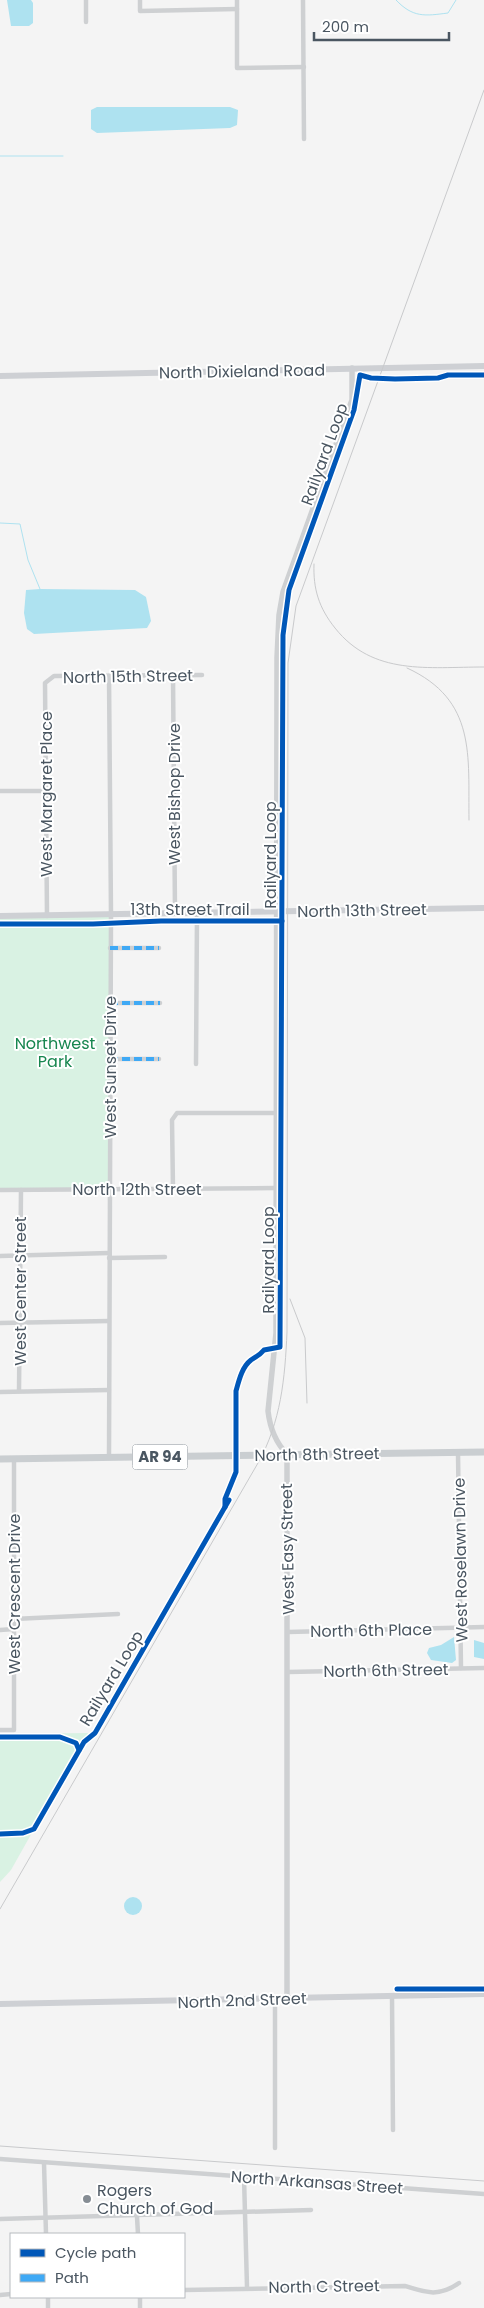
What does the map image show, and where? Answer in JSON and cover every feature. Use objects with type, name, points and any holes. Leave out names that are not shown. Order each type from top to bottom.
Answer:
[{"type":"main road","name":"North Dixieland Road","points":[[0,376],[484,366]]},
{"type":"main road","name":"North 13th Street","points":[[0,916],[484,908]]},
{"type":"main road","name":"North 8th Street","points":[[0,1459],[484,1452]]},
{"type":"main road","name":"North 2nd Street","points":[[0,2004],[484,1994]]},
{"type":"street","points":[[86,0],[86,22]]},
{"type":"street","points":[[140,0],[140,11],[237,9]]},
{"type":"street","points":[[237,0],[237,68],[304,67]]},
{"type":"street","points":[[303,0],[304,139]]},
{"type":"street","points":[[287,1454],[278,1445],[269,1422],[268,1411],[276,1333],[275,1113],[277,658],[279,615],[283,592],[352,400],[352,368]]},
{"type":"street","name":"West Bishop Drive","points":[[173,675],[175,913]]},
{"type":"street","name":"North 15th Street","points":[[54,676],[202,675]]},
{"type":"street","name":"West Margaret Place","points":[[47,916],[45,683],[54,676]]},
{"type":"street","name":"West Sunset Drive","points":[[108,1458],[111,914],[109,676]]},
{"type":"street","points":[[0,791],[46,791]]},
{"type":"street","points":[[196,1064],[197,913]]},
{"type":"street","points":[[110,948],[159,948]]},
{"type":"street","points":[[110,1003],[160,1003]]},
{"type":"street","points":[[110,1059],[159,1059]]},
{"type":"street","points":[[173,1189],[172,1120],[177,1113],[275,1113]]},
{"type":"street","name":"North 12th Street","points":[[0,1190],[275,1188]]},
{"type":"street","name":"West Center Street","points":[[19,1391],[21,1190]]},
{"type":"street","points":[[0,1256],[109,1255],[164,1257]]},
{"type":"street","points":[[0,1323],[109,1321]]},
{"type":"street","points":[[0,1392],[109,1390]]},
{"type":"street","name":"West Roselawn Drive","points":[[458,1452],[462,1628],[461,1668]]},
{"type":"street","name":"West Easy Street","points":[[287,1454],[287,1998]]},
{"type":"street","name":"West Crescent Drive","points":[[0,1730],[14,1730],[14,1459]]},
{"type":"street","points":[[14,1619],[118,1614]]},
{"type":"street","name":"North 6th Place","points":[[288,1632],[484,1627]]},
{"type":"street","points":[[0,1630],[14,1629]]},
{"type":"street","name":"North 6th Street","points":[[288,1672],[484,1668]]},
{"type":"street","points":[[392,1996],[393,2130]]},
{"type":"street","points":[[275,1999],[276,2148]]},
{"type":"street","name":"North Arkansas Street","points":[[0,2159],[484,2194]]},
{"type":"street","points":[[44,2163],[46,2233]]},
{"type":"street","points":[[244,2177],[247,2287]]},
{"type":"street","points":[[0,2219],[311,2210]]},
{"type":"street","points":[[137,2216],[138,2233]]},
{"type":"street","name":"North C Street","points":[[185,2290],[247,2287],[405,2286],[423,2292],[446,2292],[459,2284]]},
{"type":"green space","name":"Northwest Park","points":[[111,914],[110,1188],[0,1190],[0,917]]},
{"type":"green space","points":[[88,1733],[11,1870],[0,1882],[0,1734]]},
{"type":"water","points":[[7,0],[31,0],[33,3],[33,23],[29,26],[11,26]]},
{"type":"water","points":[[97,107],[230,107],[238,110],[237,125],[230,128],[97,133],[91,129],[91,110]]},
{"type":"water","points":[[26,590],[135,590],[146,597],[151,621],[147,628],[34,634],[27,629],[24,613]]},
{"type":"water","points":[[454,1637],[456,1660],[452,1663],[431,1660],[427,1653],[429,1648],[441,1645]]},
{"type":"water","points":[[474,1640],[484,1643],[484,1659],[474,1657]]},
{"type":"water","points":[[133,1897],[139,1900],[142,1906],[139,1912],[133,1915],[127,1912],[124,1906],[127,1900]]},
{"type":"waterway","points":[[396,0],[408,10],[426,15],[448,13],[456,0]]},
{"type":"waterway","points":[[0,156],[63,156]]},
{"type":"waterway","points":[[0,523],[20,524],[28,560],[40,589]]},
{"type":"railway","points":[[0,1909],[258,1463],[277,1416],[283,1383],[287,1332],[288,663],[296,606],[484,90]]},
{"type":"railway","points":[[314,564],[316,590],[325,613],[335,628],[350,643],[366,654],[403,666],[442,668],[484,667]]},
{"type":"railway","points":[[407,668],[430,681],[446,696],[457,713],[464,732],[467,752],[469,820]]},
{"type":"railway","points":[[290,1299],[305,1338],[307,1403]]},
{"type":"railway","points":[[0,2146],[484,2181]]},
{"type":"marked path","points":[[110,948],[159,948]]},
{"type":"marked path","points":[[110,1003],[160,1003]]},
{"type":"marked path","points":[[110,1059],[159,1059]]},
{"type":"cycle path","name":"Railyard Loop","points":[[225,1507],[225,1499],[236,1472],[236,1391],[240,1378],[245,1366],[251,1360],[264,1350],[280,1347],[283,635],[289,590],[354,410],[360,375],[371,378],[395,379],[438,378],[448,375],[484,375]]},
{"type":"cycle path","name":"13th Street Trail","points":[[0,924],[282,921]]},
{"type":"cycle path","name":"Railyard Loop","points":[[0,1834],[23,1833],[34,1829],[84,1742],[95,1733],[229,1500]]},
{"type":"cycle path","points":[[0,1737],[60,1737],[76,1743],[79,1750]]},
{"type":"cycle path","points":[[397,1989],[484,1989]]},
{"type":"place","name":"Rogers Church of God","points":[[87,2199]]}]
